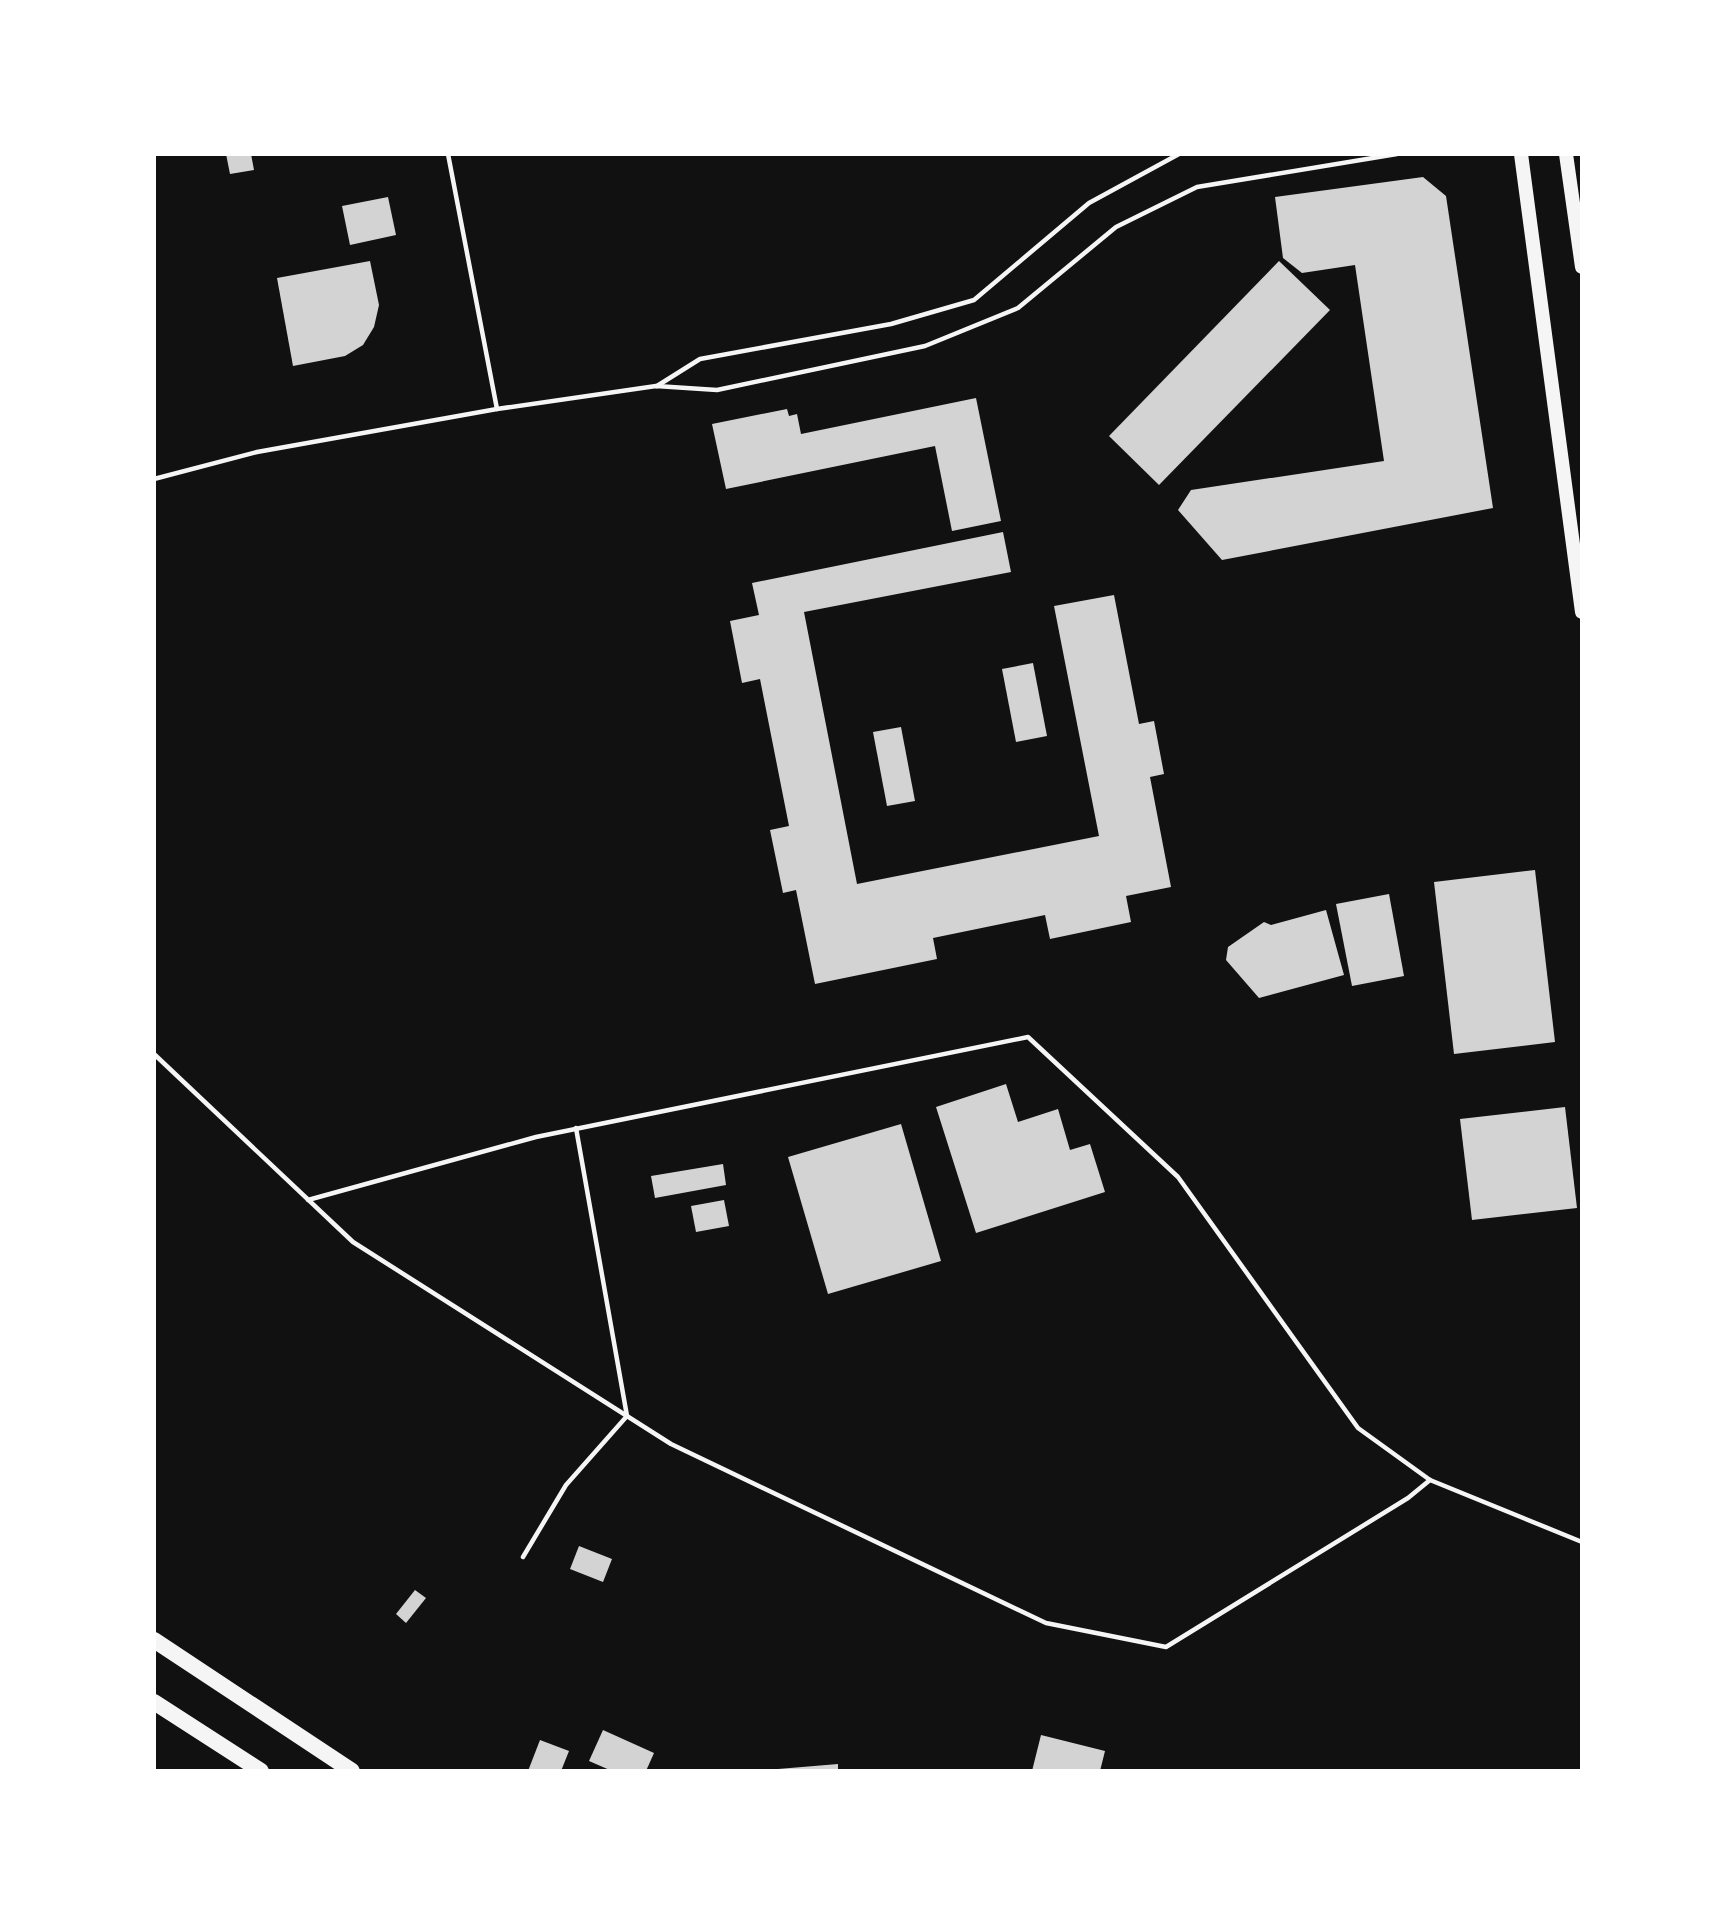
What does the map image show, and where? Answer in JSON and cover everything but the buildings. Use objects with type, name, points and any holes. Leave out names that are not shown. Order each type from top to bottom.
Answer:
[{"type":"highway","points":[[154,1640],[352,1771]]},
{"type":"highway","points":[[154,1702],[261,1771]]},
{"type":"main road","points":[[1521,154],[1582,612]]},
{"type":"main road","points":[[1566,154],[1582,267]]},
{"type":"main road","points":[[1571,191],[1582,175]]},
{"type":"lane","points":[[448,154],[497,409]]},
{"type":"lane","points":[[656,386],[701,359],[891,324],[974,300],[1089,203],[1179,154]]},
{"type":"lane","points":[[154,479],[257,452],[497,409],[656,386],[717,390],[925,346],[1018,308],[1116,227],[1197,187],[1397,154]]},
{"type":"lane","points":[[308,1200],[536,1137],[1028,1037],[1178,1177],[1358,1428],[1430,1479],[1582,1542]]},
{"type":"lane","points":[[154,1054],[353,1242],[671,1444],[1046,1623],[1166,1647],[1408,1498],[1430,1479]]},
{"type":"lane","points":[[576,1128],[627,1416]]},
{"type":"lane","points":[[523,1557],[566,1485],[627,1416]]}]
